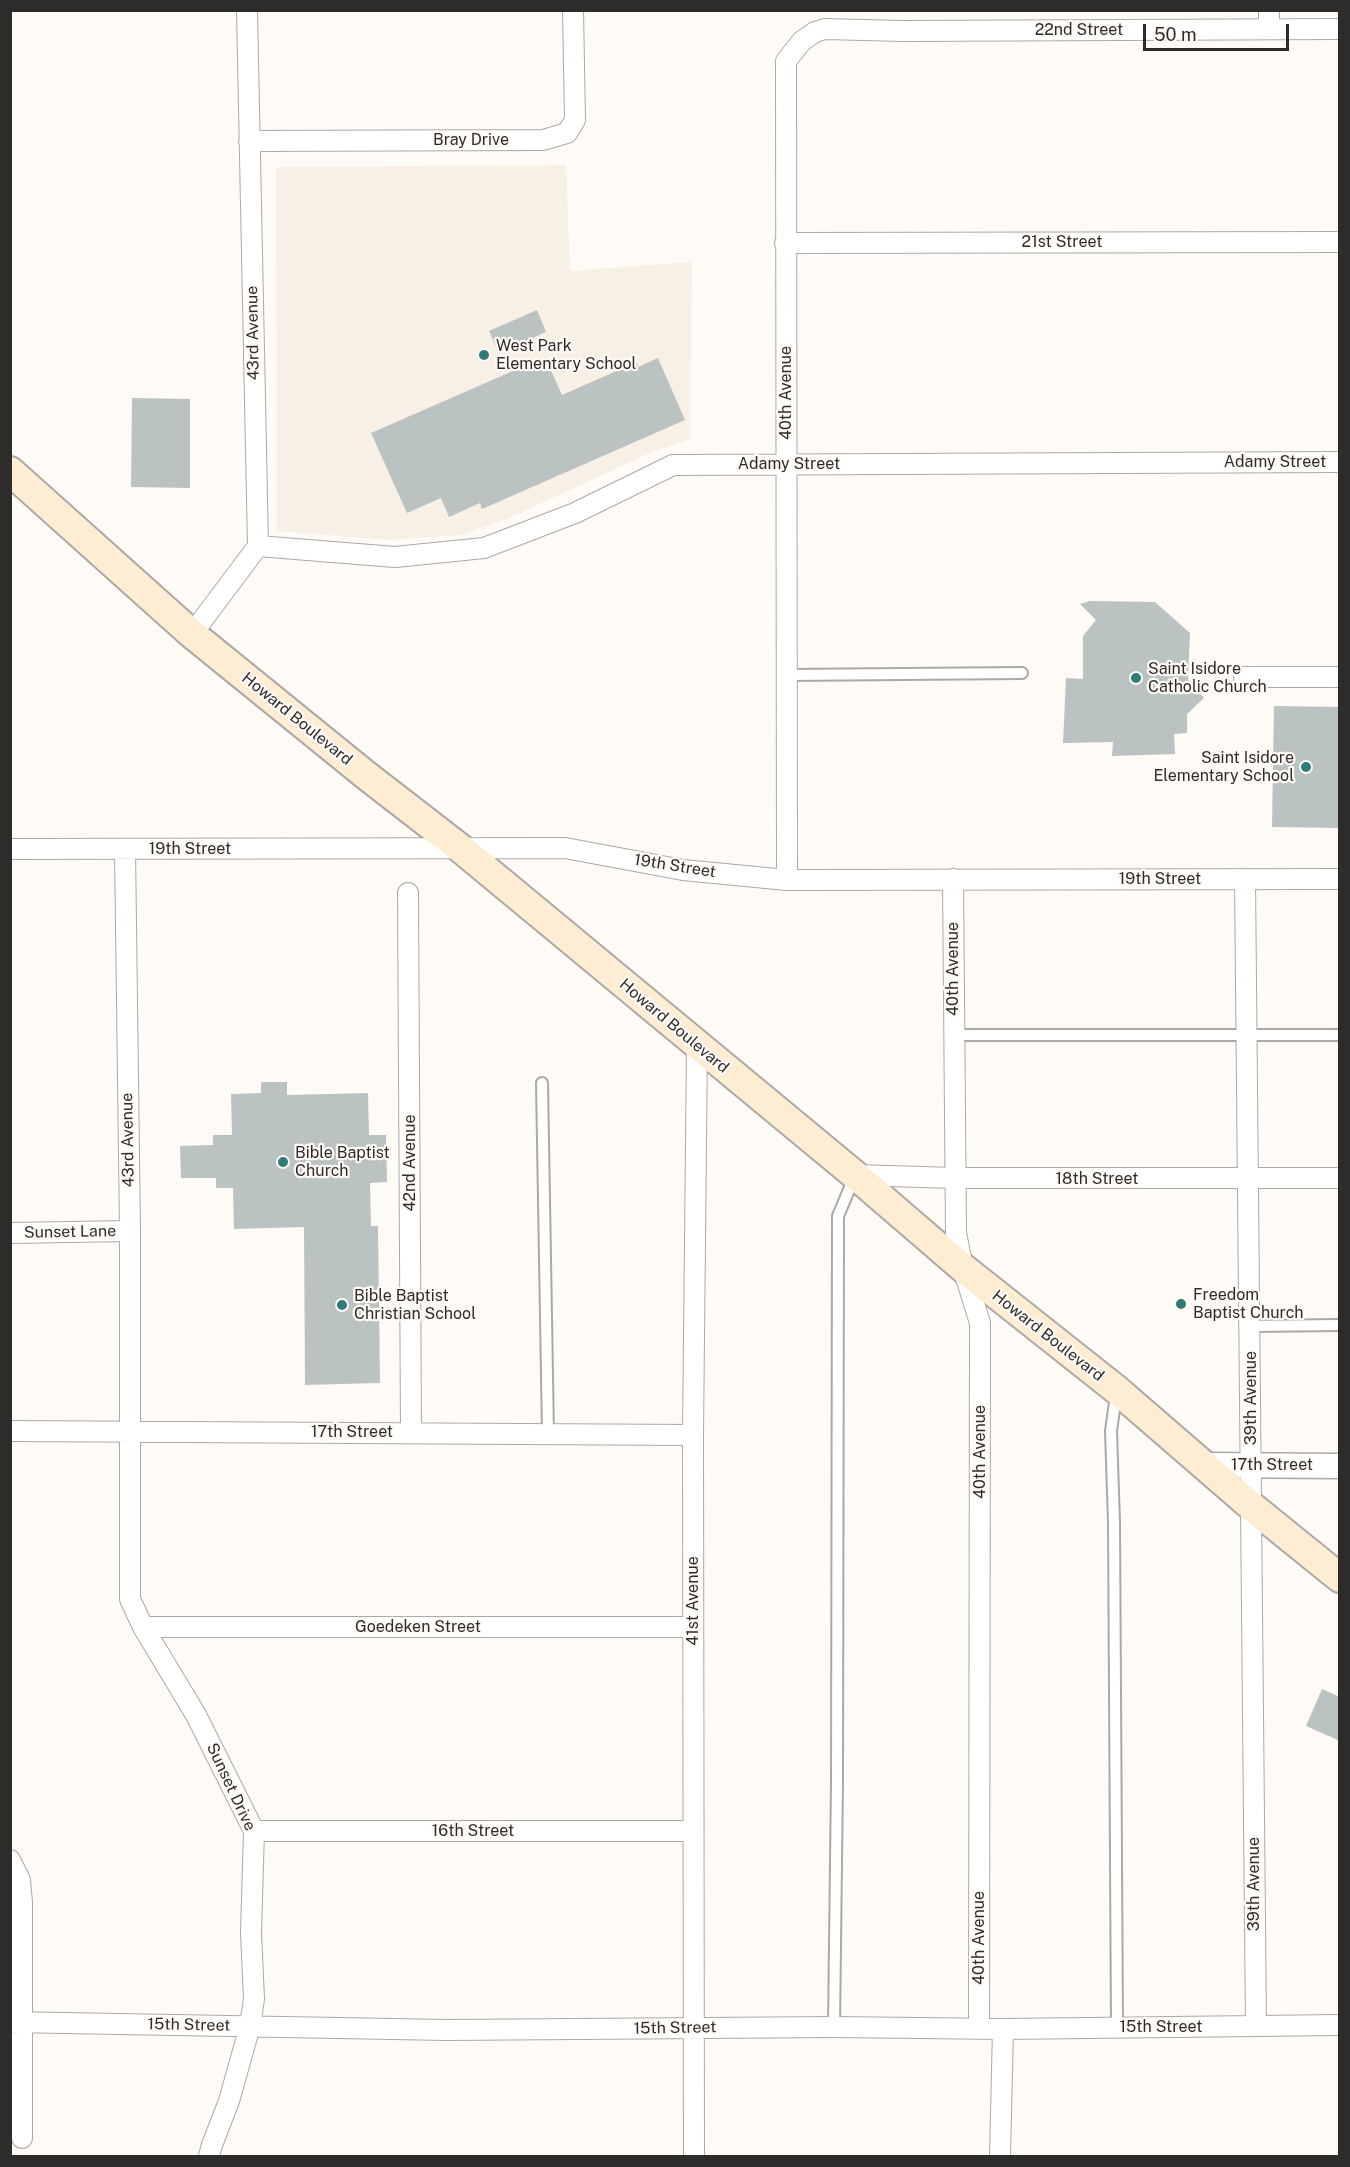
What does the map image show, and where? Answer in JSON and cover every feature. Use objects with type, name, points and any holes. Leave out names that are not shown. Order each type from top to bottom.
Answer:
[{"type":"main road","name":"Howard Boulevard","points":[[10,471],[192,634],[460,848],[855,1175],[963,1268],[1117,1390],[1251,1506],[1340,1578]]},
{"type":"street","name":"43rd Avenue","points":[[247,10],[258,546]]},
{"type":"street","name":"Bray Drive","points":[[249,141],[543,140],[567,133],[575,120],[573,10]]},
{"type":"street","name":"22nd Street","points":[[855,30],[1269,20],[1340,29]]},
{"type":"street","name":"40th Avenue","points":[[787,880],[786,61],[802,41],[815,32],[825,29],[855,30]]},
{"type":"street","name":"21st Street","points":[[785,243],[1340,242]]},
{"type":"street","name":"Adamy Street","points":[[258,546],[395,557],[484,548],[575,513],[673,465],[1340,462]]},
{"type":"street","points":[[192,634],[258,546]]},
{"type":"street","points":[[1244,677],[1340,677]]},
{"type":"street","name":"19th Street","points":[[10,849],[565,848],[683,870],[787,880],[1340,879]]},
{"type":"street","name":"43rd Avenue","points":[[125,849],[130,1431]]},
{"type":"street","name":"40th Avenue","points":[[953,879],[956,1233],[963,1268],[980,1323],[979,2028]]},
{"type":"street","name":"39th Avenue","points":[[1245,879],[1256,2026]]},
{"type":"street","name":"42nd Avenue","points":[[408,893],[411,1432]]},
{"type":"street","name":"41st Avenue","points":[[694,2157],[692,2028],[693,1435],[697,1046]]},
{"type":"street","name":"18th Street","points":[[855,1175],[955,1178],[1340,1178]]},
{"type":"street","name":"Sunset Lane","points":[[10,1233],[129,1232]]},
{"type":"street","name":"17th Street","points":[[10,1431],[693,1435]]},
{"type":"street","name":"Sunset Drive","points":[[130,1431],[130,1599],[143,1627],[196,1715],[254,1831],[251,1933],[254,1999],[250,2026],[229,2101],[209,2157]]},
{"type":"street","name":"17th Street","points":[[1204,1465],[1340,1466]]},
{"type":"street","name":"Goedeken Street","points":[[143,1627],[693,1627]]},
{"type":"street","name":"16th Street","points":[[254,1831],[693,1831]]},
{"type":"street","points":[[10,1860],[20,1880],[17,2022],[22,2138]]},
{"type":"street","name":"15th Street","points":[[17,2022],[447,2030],[1340,2025]]},
{"type":"street","points":[[1000,2157],[1003,2028]]},
{"type":"lane","points":[[786,675],[1022,674]]},
{"type":"lane","points":[[953,1035],[1340,1035]]},
{"type":"lane","points":[[542,1083],[548,1434]]},
{"type":"lane","points":[[834,2027],[838,1216],[855,1175]]},
{"type":"lane","points":[[1250,1326],[1340,1325]]},
{"type":"lane","points":[[1117,1390],[1111,1431],[1114,1523],[1117,2027]]},
{"type":"shaded area","name":"West Park Elementary School","points":[[566,165],[570,271],[692,262],[690,439],[652,452],[507,519],[461,535],[389,540],[277,531],[276,167]]},
{"type":"building","points":[[537,310],[546,332],[499,353],[489,331]]},
{"type":"building","points":[[545,357],[562,395],[637,362],[638,367],[658,358],[685,420],[482,509],[480,503],[449,517],[441,498],[407,513],[371,433]]},
{"type":"building","points":[[132,398],[190,399],[190,488],[131,487]]},
{"type":"building","name":"Saint Isidore Catholic Church","points":[[1090,601],[1155,602],[1190,633],[1188,679],[1204,698],[1187,714],[1187,733],[1174,734],[1175,754],[1112,756],[1113,742],[1063,743],[1066,678],[1083,679],[1083,636],[1096,620],[1080,604]]},
{"type":"building","name":"Saint Isidore Elementary School","points":[[1274,706],[1340,707],[1340,828],[1272,827]]},
{"type":"building","name":"Bible Baptist Church","points":[[261,1082],[287,1082],[287,1095],[368,1093],[369,1135],[386,1135],[387,1182],[370,1183],[371,1226],[378,1226],[380,1383],[305,1385],[304,1227],[234,1229],[233,1188],[216,1188],[216,1178],[181,1178],[180,1146],[213,1145],[213,1135],[232,1135],[231,1094],[261,1093]]},
{"type":"building","points":[[1322,1689],[1340,1697],[1340,1741],[1306,1726]]},
{"type":"place","name":"West Park Elementary School","points":[[484,355]]},
{"type":"place","name":"Saint Isidore Catholic Church","points":[[1136,678]]},
{"type":"place","name":"Saint Isidore Elementary School","points":[[1306,767]]},
{"type":"place","name":"Bible Baptist Church","points":[[283,1162]]},
{"type":"place","name":"Freedom Baptist Church","points":[[1181,1304]]},
{"type":"place","name":"Bible Baptist Christian School","points":[[342,1305]]}]
